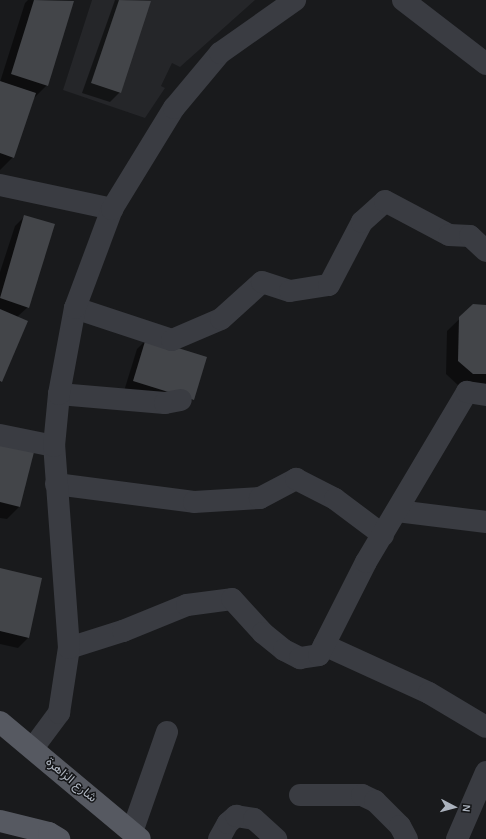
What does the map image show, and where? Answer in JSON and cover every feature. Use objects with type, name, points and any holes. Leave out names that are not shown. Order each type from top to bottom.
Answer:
[{"type":"main road","name":"شارع الزاهرة","points":[[0,722],[33,748],[136,836]]},
{"type":"main road","points":[[0,821],[49,833],[59,839]]},
{"type":"street","points":[[33,748],[59,713],[70,648],[54,446],[59,394],[74,308],[112,209],[174,108],[220,53],[295,0]]},
{"type":"street","points":[[403,0],[486,64]]},
{"type":"street","points":[[0,185],[112,209]]},
{"type":"street","points":[[74,308],[172,340],[222,319],[262,282],[290,292],[329,285],[362,222],[385,201],[449,235],[470,236],[486,251]]},
{"type":"street","points":[[70,648],[123,631],[187,605],[232,599],[262,633],[284,650],[300,658],[318,654],[324,646],[366,562],[467,392],[486,395]]},
{"type":"street","points":[[59,394],[164,403],[181,400]]},
{"type":"street","points":[[0,435],[54,446]]},
{"type":"street","points":[[56,484],[194,502],[260,498],[296,479],[335,499],[383,535]]},
{"type":"street","points":[[397,511],[486,522]]},
{"type":"street","points":[[324,646],[429,694],[486,726]]},
{"type":"street","points":[[136,836],[167,732]]},
{"type":"street","points":[[457,839],[486,772]]},
{"type":"street","points":[[300,795],[362,795],[375,801],[400,826],[406,839]]},
{"type":"street","points":[[219,839],[228,823],[236,816],[254,819],[276,839]]},
{"type":"shaded area","points":[[92,0],[255,0],[180,67],[172,63],[161,86],[165,88],[145,118],[63,90]]},
{"type":"building","points":[[34,0],[74,1],[48,86],[11,74]]},
{"type":"building","points":[[119,0],[151,1],[121,93],[91,83]]},
{"type":"building","points":[[0,81],[36,93],[14,158],[0,153]]},
{"type":"building","points":[[24,215],[55,224],[29,308],[0,298]]},
{"type":"building","points":[[473,304],[486,305],[486,374],[473,374],[458,361],[459,317]]},
{"type":"building","points":[[0,309],[28,321],[2,382],[0,381]]},
{"type":"building","points":[[146,338],[207,357],[194,400],[133,381]]},
{"type":"building","points":[[0,443],[34,452],[20,507],[0,502]]},
{"type":"building","points":[[0,568],[42,578],[29,638],[0,631]]}]
